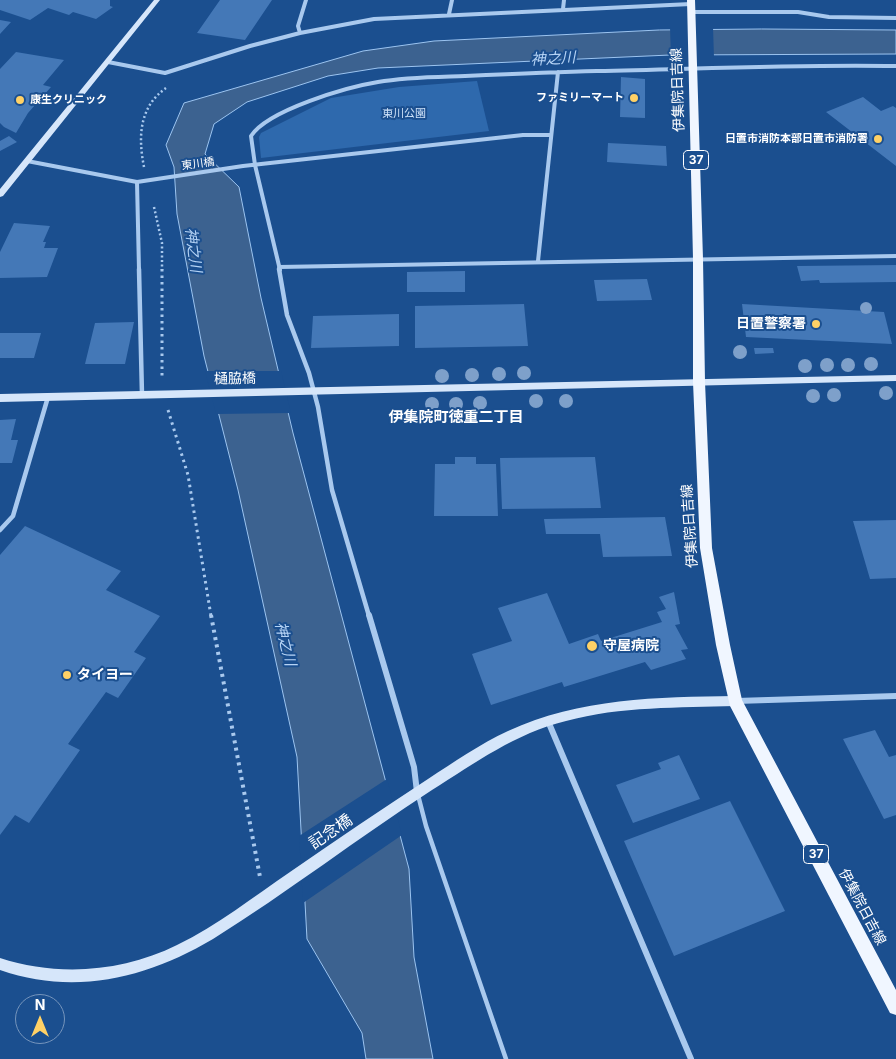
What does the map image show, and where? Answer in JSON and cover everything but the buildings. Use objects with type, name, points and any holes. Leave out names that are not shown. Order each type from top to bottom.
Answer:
[{"type":"main road","name":"伊集院日吉線","points":[[692,8],[699,382],[706,548],[723,645],[736,701],[896,1007]]},
{"type":"street","points":[[0,194],[157,0]]},
{"type":"street","points":[[300,33],[298,26],[306,0]]},
{"type":"street","points":[[448,14],[452,0]]},
{"type":"street","points":[[563,8],[564,0]]},
{"type":"street","points":[[108,62],[165,73],[250,46],[300,33],[374,20],[448,14],[563,8],[692,8],[798,12],[828,17],[896,18]]},
{"type":"street","points":[[412,796],[414,767],[332,490],[314,390],[287,315],[279,267],[255,165],[251,136],[255,130],[306,102],[337,91],[376,82],[401,79],[694,66],[896,66]]},
{"type":"street","points":[[538,261],[558,72]]},
{"type":"street","name":"東川橋","points":[[137,182],[244,166],[522,135],[550,135]]},
{"type":"street","points":[[27,161],[137,182],[142,395]]},
{"type":"street","points":[[279,267],[698,258],[896,256]]},
{"type":"street","name":"樋脇橋","points":[[0,398],[896,378]]},
{"type":"street","points":[[0,530],[13,516],[48,397]]},
{"type":"street","points":[[736,701],[896,696]]},
{"type":"street","name":"記念橋","points":[[0,964],[13,970],[58,976],[113,973],[166,956],[211,932],[412,796],[513,734],[548,720],[588,710],[627,704],[736,701]]},
{"type":"street","points":[[548,720],[691,1059]]},
{"type":"lane","points":[[412,796],[426,826],[506,1059]]},
{"type":"path","points":[[170,86],[162,90],[150,102],[140,134],[140,148],[162,243],[162,394],[188,475],[220,668],[268,894]]},
{"type":"green space","name":"東川公園","points":[[477,81],[489,131],[261,158],[259,137],[261,133],[331,98],[399,87]]},
{"type":"water","name":"神之川","points":[[659,30],[896,30],[896,54],[670,55],[378,68],[328,76],[247,102],[214,124],[205,154],[239,187],[261,298],[293,433],[409,869],[414,957],[433,1059],[366,1059],[362,1033],[307,939],[297,757],[238,490],[204,356],[177,214],[174,167],[166,145],[184,103],[363,51],[434,41]]},
{"type":"pier","points":[[670,27],[713,27],[714,58],[671,58]]},
{"type":"pier","points":[[205,371],[281,371],[291,413],[216,414]]},
{"type":"pier","points":[[387,779],[402,835],[303,903],[299,836]]},
{"type":"place","name":"ファミリーマート","points":[[634,98]]},
{"type":"place","name":"康⽣クリニック","points":[[20,100]]},
{"type":"place","name":"日置市消防本部日置市消防署","points":[[878,139]]},
{"type":"place","name":"日置警察署","points":[[816,324]]},
{"type":"place","name":"守屋病院","points":[[592,646]]},
{"type":"place","name":"タイヨー","points":[[67,675]]},
{"type":"district","name":"伊集院町徳重二丁目","points":[[456,417]]}]
